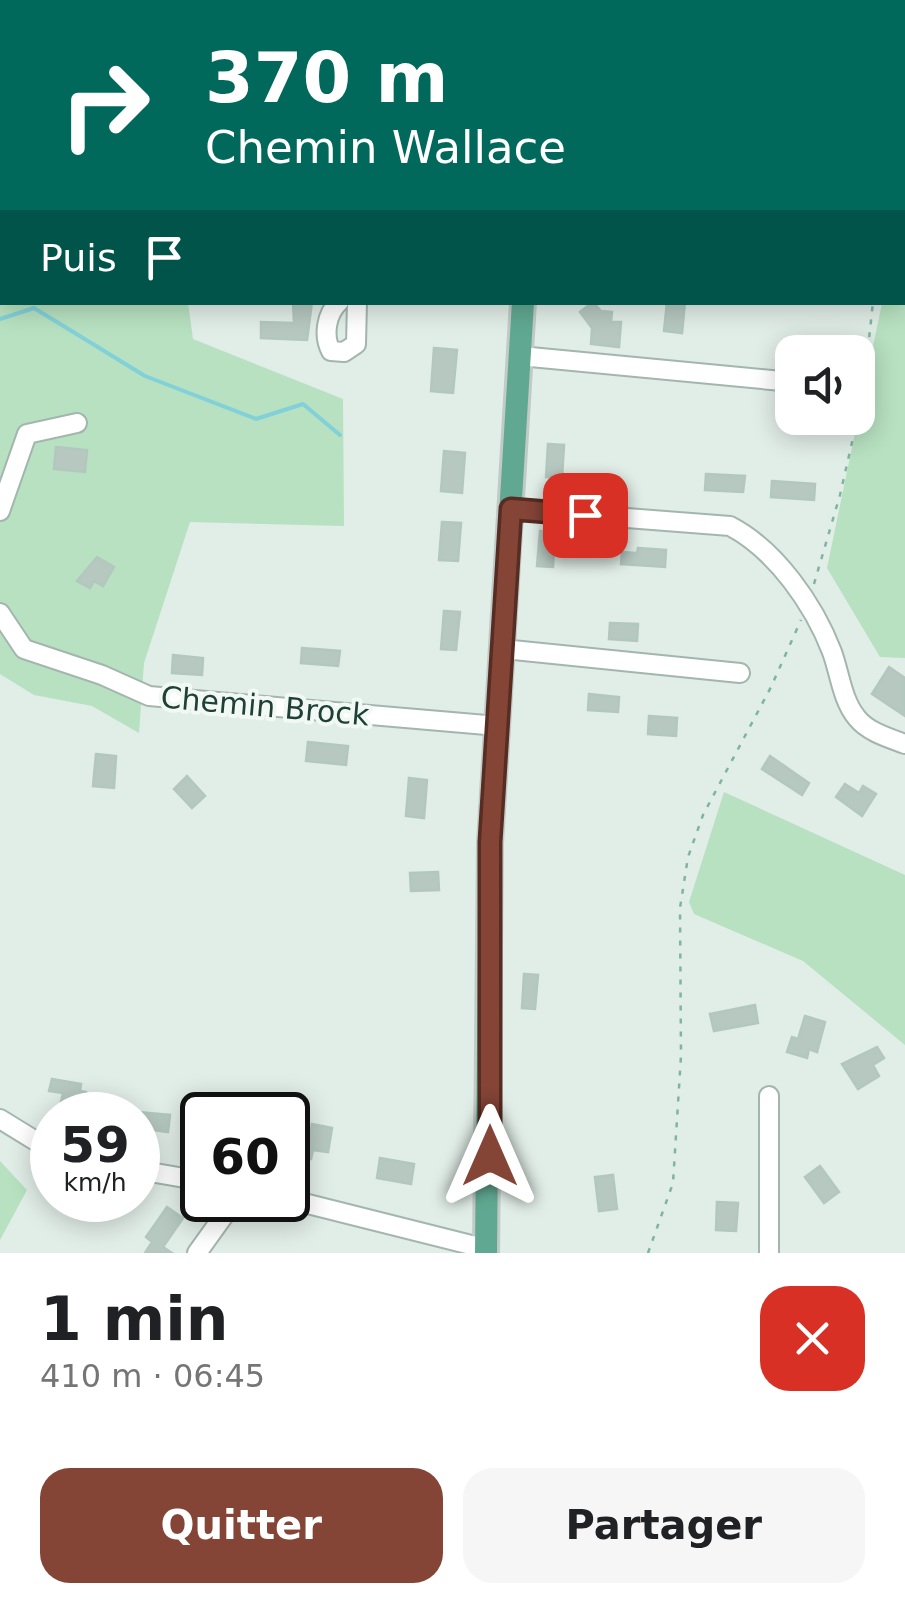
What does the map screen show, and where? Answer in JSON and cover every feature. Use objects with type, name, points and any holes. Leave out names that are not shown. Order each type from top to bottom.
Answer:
[{"type":"main road","points":[[487,1251],[490,842],[523,305]]},
{"type":"street","points":[[335,305],[330,310],[326,342],[331,351],[344,352],[356,344],[357,305]]},
{"type":"street","points":[[520,356],[775,380]]},
{"type":"street","points":[[0,510],[27,434],[77,422]]},
{"type":"street","points":[[511,509],[730,526],[754,539],[807,605],[831,650],[848,702],[859,721],[905,744]]},
{"type":"street","name":"Chemin Brock","points":[[0,612],[24,649],[102,674],[149,696],[498,726]]},
{"type":"street","points":[[504,650],[740,674]]},
{"type":"street","points":[[769,1096],[769,1253]]},
{"type":"street","points":[[0,1120],[30,1137]]},
{"type":"street","points":[[310,1204],[487,1251]]},
{"type":"street","points":[[197,1253],[219,1222]]},
{"type":"path","points":[[869,335],[874,305]]},
{"type":"path","points":[[648,1253],[672,1183],[681,1056],[680,908],[688,857],[703,814],[771,688],[807,605],[840,496],[852,435]]},
{"type":"green space","points":[[0,305],[188,305],[193,339],[343,399],[344,526],[190,522],[144,663],[139,733],[92,706],[34,695],[0,674]]},
{"type":"green space","points":[[882,305],[905,305],[905,658],[880,657],[827,568],[855,435],[875,435],[875,337]]},
{"type":"green space","points":[[724,792],[905,875],[905,1045],[803,961],[694,914],[689,902]]},
{"type":"green space","points":[[0,1161],[27,1190],[0,1240]]},
{"type":"building","points":[[293,305],[312,305],[307,340],[261,338],[261,322],[294,323]]},
{"type":"building","points":[[596,305],[601,311],[612,312],[611,322],[621,322],[619,347],[591,344],[592,328],[580,312]]},
{"type":"building","points":[[667,305],[685,305],[682,333],[664,331]]},
{"type":"building","points":[[434,348],[457,350],[453,393],[431,391]]},
{"type":"building","points":[[548,444],[564,445],[562,478],[546,477]]},
{"type":"building","points":[[56,447],[87,450],[85,472],[54,469]]},
{"type":"building","points":[[444,451],[465,453],[462,493],[441,491]]},
{"type":"building","points":[[706,474],[745,476],[743,492],[705,490]]},
{"type":"building","points":[[772,481],[815,484],[814,500],[771,497]]},
{"type":"building","points":[[442,522],[461,523],[458,561],[439,560]]},
{"type":"building","points":[[540,531],[555,532],[553,567],[537,566]]},
{"type":"building","points":[[638,548],[666,550],[665,567],[621,564],[622,552],[637,553]]},
{"type":"building","points":[[97,557],[114,567],[103,586],[94,581],[90,588],[77,581]]},
{"type":"building","points":[[444,611],[460,612],[456,650],[441,649]]},
{"type":"building","points":[[610,623],[638,624],[637,641],[609,639]]},
{"type":"building","points":[[302,648],[340,651],[338,666],[301,663]]},
{"type":"building","points":[[173,655],[203,658],[202,675],[172,673]]},
{"type":"building","points":[[889,667],[905,678],[905,716],[872,694]]},
{"type":"building","points":[[589,694],[619,697],[618,712],[588,710]]},
{"type":"building","points":[[649,716],[677,718],[676,736],[648,734]]},
{"type":"building","points":[[308,742],[348,746],[346,765],[306,761]]},
{"type":"building","points":[[96,754],[116,756],[114,788],[93,786]]},
{"type":"building","points":[[770,756],[809,783],[802,795],[762,769]]},
{"type":"building","points":[[187,776],[205,796],[192,808],[174,789]]},
{"type":"building","points":[[409,778],[427,780],[424,818],[406,816]]},
{"type":"building","points":[[845,784],[859,793],[863,786],[876,794],[862,816],[836,797]]},
{"type":"building","points":[[438,872],[439,890],[411,891],[410,873]]},
{"type":"building","points":[[524,974],[538,975],[535,1009],[522,1008]]},
{"type":"building","points":[[755,1005],[758,1023],[714,1031],[710,1014]]},
{"type":"building","points":[[805,1016],[825,1022],[817,1052],[809,1049],[807,1058],[787,1052],[792,1037],[798,1039]]},
{"type":"building","points":[[877,1047],[884,1058],[873,1065],[879,1076],[858,1089],[842,1064]]},
{"type":"building","points":[[52,1079],[81,1084],[80,1091],[86,1092],[56,1092],[49,1091]]},
{"type":"building","points":[[160,1114],[170,1115],[168,1132],[160,1131]]},
{"type":"building","points":[[312,1124],[332,1128],[328,1152],[313,1150],[310,1159]]},
{"type":"building","points":[[380,1158],[414,1164],[411,1184],[377,1178]]},
{"type":"building","points":[[820,1166],[839,1192],[824,1203],[805,1177]]},
{"type":"building","points":[[613,1175],[617,1209],[599,1211],[595,1177]]},
{"type":"building","points":[[717,1202],[738,1203],[736,1231],[716,1230]]},
{"type":"building","points":[[167,1207],[180,1216],[180,1222],[163,1247],[172,1253],[145,1253],[152,1242],[146,1237]]},
{"type":"waterway","points":[[0,319],[34,308],[145,376],[256,419],[303,404],[340,435]]},
{"type":"route","points":[[490,1156],[490,842],[511,509],[585,515]]}]
